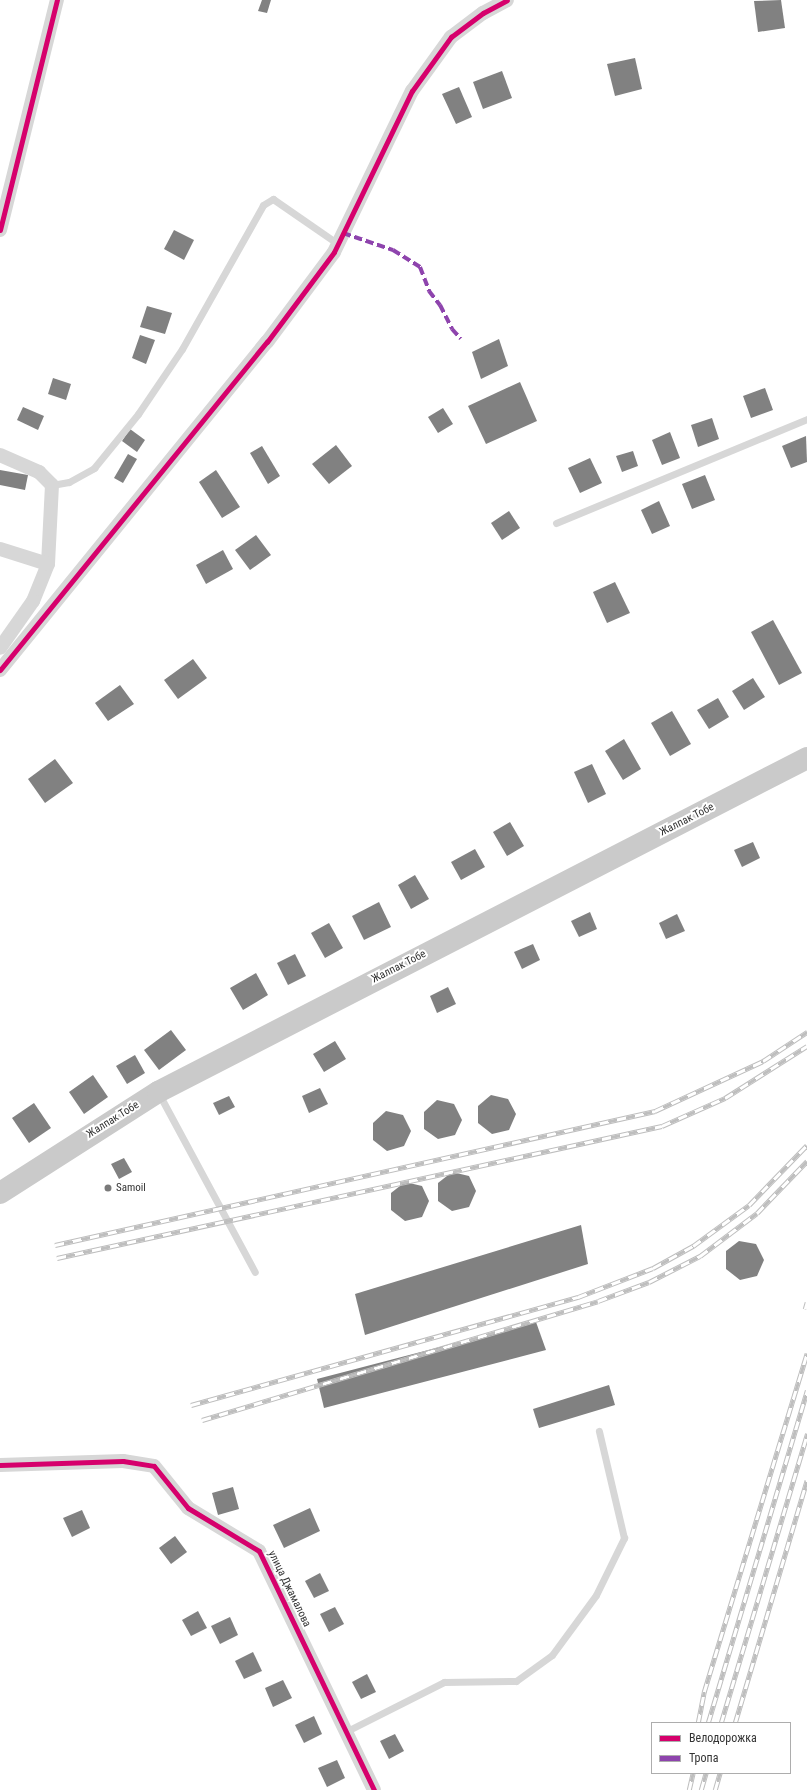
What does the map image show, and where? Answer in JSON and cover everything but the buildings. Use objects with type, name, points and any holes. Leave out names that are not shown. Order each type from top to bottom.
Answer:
[{"type":"main road","name":"Жалпак Тобе","points":[[0,1193],[158,1092],[807,758]]},
{"type":"street","points":[[0,230],[57,0]]},
{"type":"street","points":[[0,670],[267,342],[338,244],[412,91],[451,37],[483,13],[507,0]]},
{"type":"street","points":[[0,455],[39,472],[52,485],[48,564],[33,601],[0,648]]},
{"type":"street","points":[[0,549],[48,564]]},
{"type":"street","name":"улица Джамалова","points":[[0,1465],[123,1461],[154,1466],[188,1508],[259,1551],[347,1731],[374,1790]]},
{"type":"lane","points":[[52,485],[69,482],[94,468],[138,414],[182,349],[262,205],[273,199],[338,244]]},
{"type":"lane","points":[[556,523],[807,419]]},
{"type":"lane","points":[[158,1092],[255,1272]]},
{"type":"lane","points":[[347,1731],[444,1682],[516,1681],[552,1655],[596,1595],[624,1538],[599,1431]]},
{"type":"railway","points":[[55,1245],[655,1111],[763,1061],[807,1032]]},
{"type":"railway","points":[[57,1258],[662,1126],[725,1098],[807,1046]]},
{"type":"railway","points":[[191,1405],[578,1297],[653,1268],[693,1246],[749,1205],[807,1145]]},
{"type":"railway","points":[[202,1420],[598,1301],[649,1282],[700,1256],[757,1213],[807,1161]]},
{"type":"railway","points":[[805,1309],[807,1302]]},
{"type":"railway","points":[[698,1722],[704,1692],[807,1353]]},
{"type":"railway","points":[[708,1722],[807,1390]]},
{"type":"railway","points":[[721,1722],[807,1434]]},
{"type":"railway","points":[[735,1722],[807,1480]]},
{"type":"railway","points":[[689,1790],[693,1774]]},
{"type":"railway","points":[[701,1790],[706,1774]]},
{"type":"railway","points":[[715,1790],[720,1774]]},
{"type":"marked path","points":[[343,233],[393,250],[420,267],[429,291],[440,305],[452,329],[461,339]]},
{"type":"cycle path","points":[[0,230],[57,0]]},
{"type":"cycle path","points":[[0,670],[267,342],[334,252],[412,91],[451,37],[483,13],[507,0]]},
{"type":"cycle path","points":[[0,1465],[123,1461],[154,1466],[188,1508],[259,1551],[374,1790]]},
{"type":"place","name":"Samoil","points":[[108,1188]]}]
